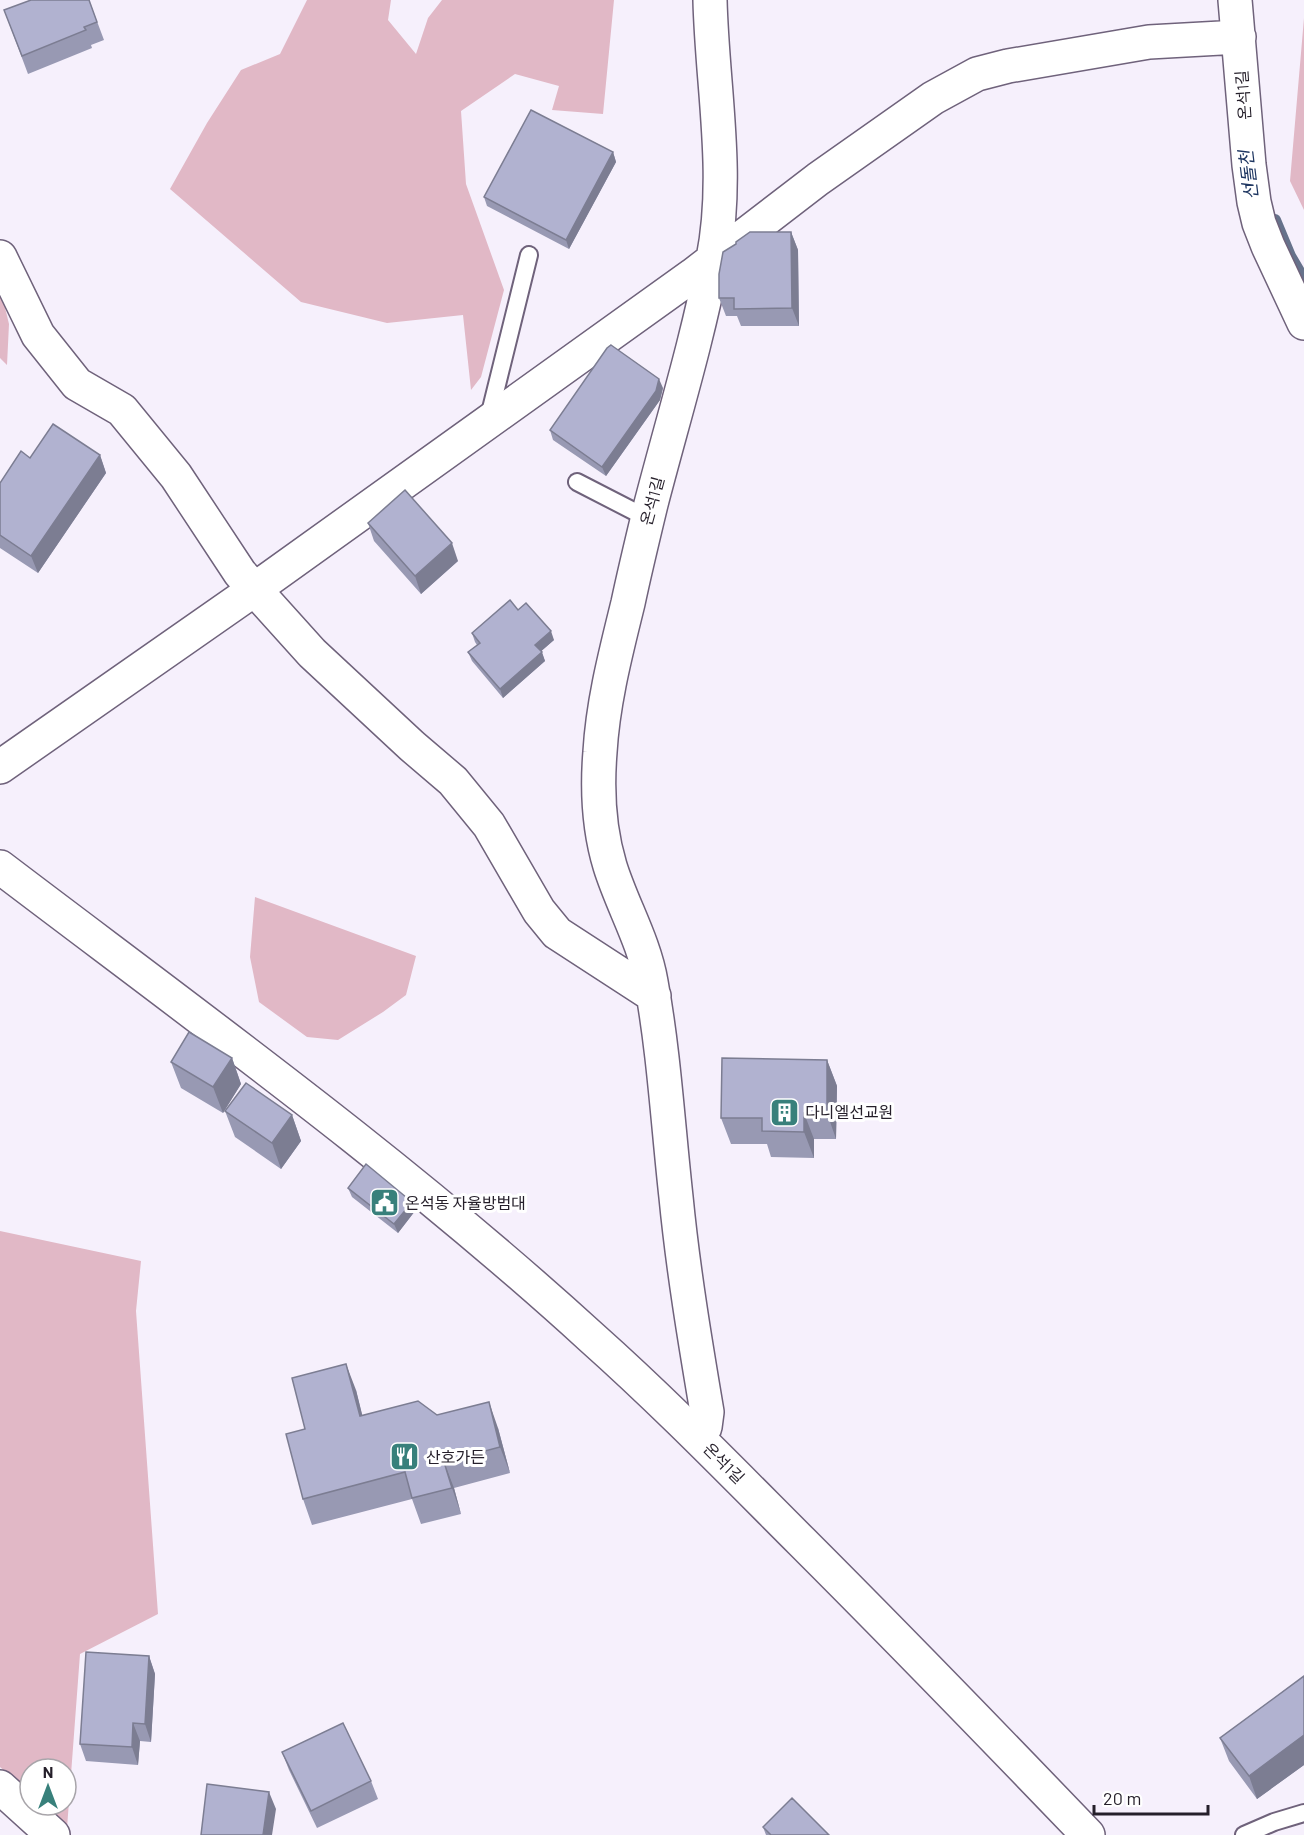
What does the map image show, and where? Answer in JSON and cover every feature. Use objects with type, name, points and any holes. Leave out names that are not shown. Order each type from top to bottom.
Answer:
[{"type":"street","name":"온석1길","points":[[710,0],[721,191],[713,258],[684,381],[647,518],[602,722],[599,768],[602,832],[610,865],[631,915],[647,963],[654,996],[679,1228],[707,1412],[706,1424],[697,1436],[1039,1784]]},
{"type":"street","name":"온석1길","points":[[1235,0],[1254,202],[1268,246],[1304,323]]},
{"type":"street","points":[[0,767],[255,589],[713,258],[818,179],[933,98],[977,74],[1008,66],[1124,45],[1166,40],[1239,37]]},
{"type":"street","points":[[0,258],[38,335],[77,384],[122,410],[176,476],[240,573],[312,653],[453,781],[489,825],[539,911],[556,933],[654,996]]},
{"type":"street","points":[[0,867],[268,1071],[459,1221],[591,1336],[697,1436]]},
{"type":"street","points":[[1039,1784],[1052,1806],[1064,1835]]},
{"type":"street","points":[[1039,1784],[1088,1835]]},
{"type":"street","points":[[0,1787],[53,1835]]},
{"type":"lane","points":[[488,421],[529,255]]},
{"type":"lane","points":[[577,482],[647,518]]},
{"type":"lane","points":[[1244,1835],[1274,1822],[1304,1813]]},
{"type":"shaded area","points":[[307,0],[391,0],[388,20],[416,54],[428,18],[442,0],[614,0],[603,114],[552,110],[559,86],[515,74],[461,111],[466,184],[504,290],[481,377],[471,390],[463,315],[387,323],[301,302],[170,189],[207,123],[241,70],[280,54]]},
{"type":"shaded area","points":[[1304,18],[1304,210],[1290,181]]},
{"type":"shaded area","points":[[0,287],[9,324],[7,365],[0,358]]},
{"type":"shaded area","points":[[255,897],[416,956],[406,995],[338,1040],[307,1037],[259,1002],[250,957]]},
{"type":"shaded area","points":[[0,1231],[141,1261],[136,1311],[158,1614],[80,1654],[72,1757],[18,1757],[18,1783],[0,1767]]},
{"type":"shaded area","points":[[55,1817],[68,1817],[67,1828]]},
{"type":"building","points":[[31,0],[89,0],[97,22],[84,27],[86,30],[22,56],[4,10]]},
{"type":"building","points":[[531,110],[613,152],[566,240],[484,197]]},
{"type":"building","points":[[750,232],[791,232],[792,308],[734,309],[734,298],[719,298],[719,274],[723,252]]},
{"type":"building","points":[[611,345],[659,379],[656,391],[602,467],[550,430]]},
{"type":"building","points":[[53,424],[100,455],[31,556],[0,535],[0,483],[21,451],[30,458]]},
{"type":"building","points":[[405,490],[452,543],[415,576],[368,523]]},
{"type":"building","points":[[510,600],[518,610],[526,603],[551,631],[535,645],[542,652],[500,689],[468,652],[480,643],[472,633]]},
{"type":"building","points":[[189,1032],[232,1058],[213,1087],[171,1062]]},
{"type":"building","points":[[722,1058],[827,1060],[827,1113],[804,1113],[804,1132],[762,1131],[762,1118],[721,1118]]},
{"type":"building","points":[[246,1083],[292,1115],[272,1143],[225,1111]]},
{"type":"building","name":"온석동 자율방범대","points":[[366,1164],[412,1202],[394,1224],[348,1188]]},
{"type":"building","name":"산호가든","points":[[346,1364],[360,1416],[418,1401],[437,1415],[489,1402],[500,1447],[444,1462],[452,1488],[412,1498],[405,1472],[303,1499],[286,1434],[305,1429],[292,1378]]},
{"type":"building","points":[[86,1652],[149,1656],[145,1724],[133,1723],[132,1747],[80,1744]]},
{"type":"building","points":[[1304,1676],[1304,1735],[1249,1776],[1220,1738]]},
{"type":"building","points":[[343,1723],[371,1781],[311,1811],[282,1752]]},
{"type":"building","points":[[207,1784],[269,1792],[263,1835],[201,1835]]},
{"type":"building","points":[[792,1798],[829,1835],[771,1835],[763,1827]]},
{"type":"waterway","name":"선돌천","points":[[1275,220],[1290,256],[1304,280]]},
{"type":"place","name":"다니엘선교원","points":[[784,1112]]},
{"type":"place","name":"온석동 자율방범대","points":[[384,1203]]},
{"type":"place","name":"산호가든","points":[[405,1457]]}]
